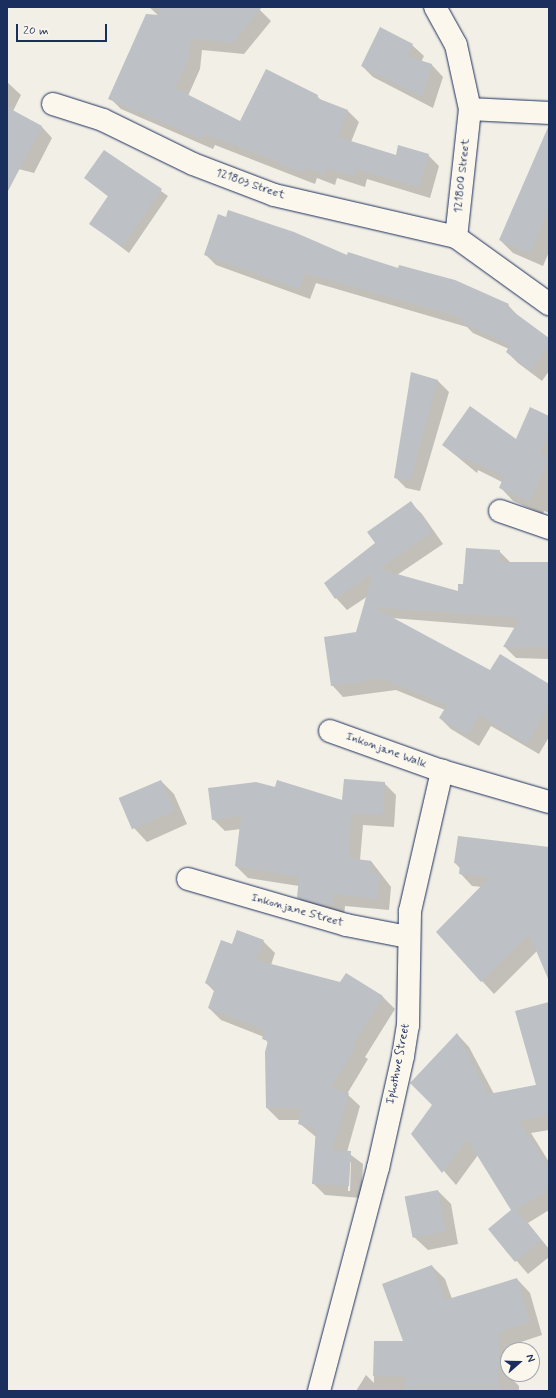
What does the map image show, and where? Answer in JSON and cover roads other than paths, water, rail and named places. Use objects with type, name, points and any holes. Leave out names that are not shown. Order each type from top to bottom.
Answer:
[{"type":"street","name":"121800 Street","points":[[435,7],[456,45],[470,109],[456,237]]},
{"type":"street","name":"121803 Street","points":[[53,104],[103,120],[193,164],[274,195],[456,237]]},
{"type":"street","points":[[470,109],[549,113]]},
{"type":"street","points":[[456,237],[549,304]]},
{"type":"street","points":[[500,512],[549,528]]},
{"type":"street","name":"Inkonjane Walk","points":[[330,731],[442,771]]},
{"type":"street","points":[[442,771],[549,802]]},
{"type":"street","name":"Iphothwe Street","points":[[319,1391],[376,1175],[403,1056],[408,1026],[410,980],[408,937],[419,864],[442,771]]},
{"type":"street","name":"Inkonjane Street","points":[[188,879],[346,924],[408,937]]}]
